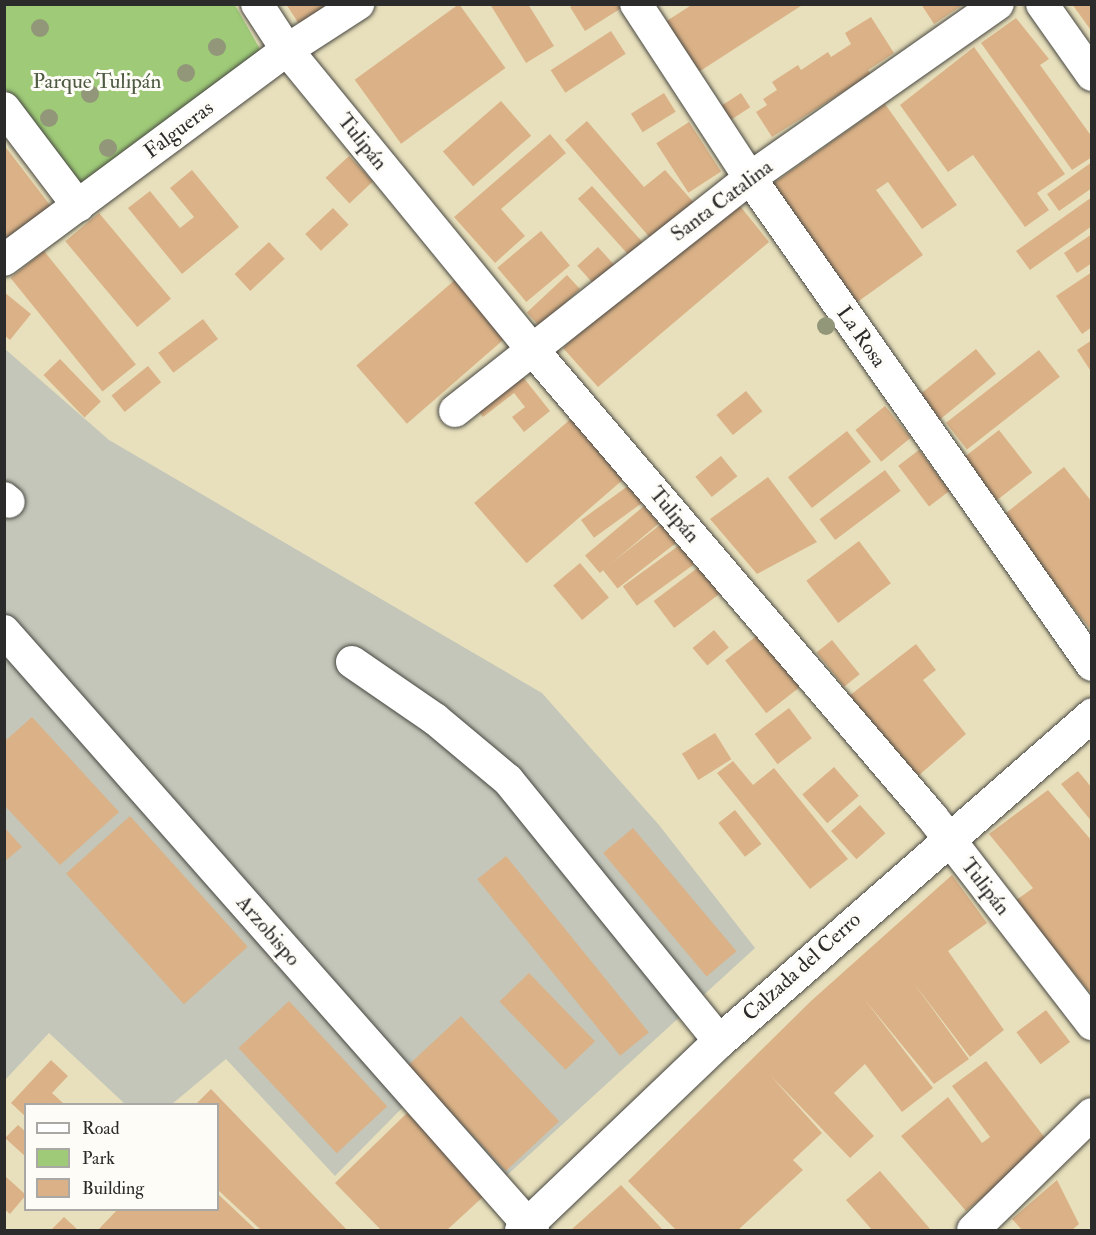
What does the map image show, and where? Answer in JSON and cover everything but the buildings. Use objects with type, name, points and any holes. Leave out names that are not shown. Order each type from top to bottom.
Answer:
[{"type":"main road","name":"Calzada del Cerro","points":[[527,1228],[719,1041],[947,838],[1092,714]]},
{"type":"street","name":"Tulipán","points":[[257,4],[286,50],[532,349],[947,838],[1092,1024]]},
{"type":"street","name":"Falgueras","points":[[4,260],[286,50],[358,4]]},
{"type":"street","name":"La Rosa","points":[[636,4],[750,178],[1092,665]]},
{"type":"street","name":"Santa Catalina","points":[[455,411],[750,178],[998,4]]},
{"type":"street","points":[[1042,4],[1092,75]]},
{"type":"street","points":[[4,108],[78,206]]},
{"type":"street","name":"Arzobispo","points":[[4,631],[527,1228]]},
{"type":"street","points":[[352,662],[435,719],[508,780],[719,1041]]},
{"type":"street","points":[[973,1230],[1092,1114]]},
{"type":"shaded area","points":[[5,349],[109,440],[542,693],[659,825],[755,948],[506,1176],[405,1105],[335,1176],[226,1059],[173,1103],[124,1103],[49,1033],[5,1080]]},
{"type":"green space","name":"Parque Tulipán","points":[[5,5],[235,5],[260,49],[251,64],[91,186],[77,184],[5,88]]}]
